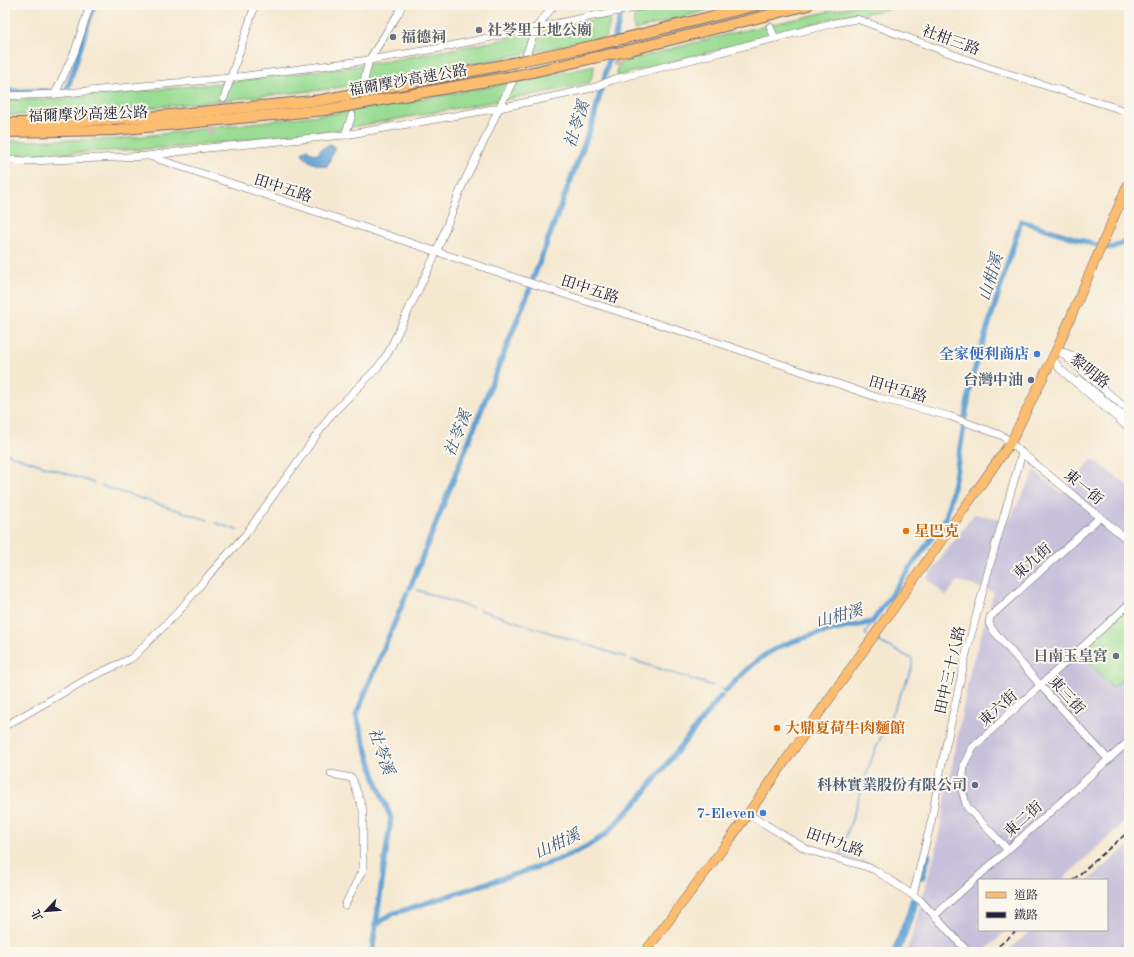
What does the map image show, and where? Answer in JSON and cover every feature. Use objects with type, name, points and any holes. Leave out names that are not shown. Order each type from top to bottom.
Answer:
[{"type":"highway","points":[[728,13],[752,5]]},
{"type":"highway","name":"福爾摩沙高速公路","points":[[5,123],[42,123],[149,116],[322,100],[597,45],[757,5]]},
{"type":"highway","name":"福爾摩沙高速公路","points":[[5,132],[114,130],[325,110],[524,74],[626,51],[808,5]]},
{"type":"highway","points":[[774,14],[819,5]]},
{"type":"main road","points":[[645,952],[748,814],[1011,442],[1055,353],[1129,182]]},
{"type":"street","points":[[55,94],[75,51],[90,5]]},
{"type":"street","points":[[224,98],[255,5]]},
{"type":"street","points":[[363,85],[369,60],[398,14],[402,5]]},
{"type":"street","points":[[5,726],[89,678],[132,658],[178,612],[208,576],[245,536],[331,415],[378,367],[388,353],[437,251],[462,186],[499,108],[525,58],[536,28],[554,5]]},
{"type":"street","points":[[5,96],[55,94],[230,78],[369,60],[435,49],[650,5]]},
{"type":"street","name":"社柑三路","points":[[5,160],[30,161],[146,156],[207,148],[345,135],[499,108],[596,88],[612,80],[665,68],[834,23],[857,19],[987,67],[1129,112]]},
{"type":"street","points":[[770,27],[775,38]]},
{"type":"street","points":[[345,135],[352,115]]},
{"type":"street","name":"田中五路","points":[[146,156],[576,298],[728,346],[879,398],[949,416],[1003,436],[1022,453]]},
{"type":"street","points":[[1129,405],[1071,355],[1055,353],[1060,369],[1129,428]]},
{"type":"street","name":"黎明路","points":[[1055,353],[1129,411]]},
{"type":"street","name":"黎明路","points":[[1055,353],[1129,421]]},
{"type":"street","name":"東一街","points":[[1022,453],[1129,541]]},
{"type":"street","name":"田中三十八路","points":[[913,895],[932,818],[939,777],[967,650],[1022,453]]},
{"type":"street","name":"東九街","points":[[992,629],[989,623],[990,617],[1100,517]]},
{"type":"street","name":"東六街","points":[[1008,850],[967,807],[962,790],[964,764],[973,747],[1129,604]]},
{"type":"street","name":"東三街","points":[[992,629],[1041,686],[1109,760]]},
{"type":"street","name":"東二街","points":[[934,916],[1129,741]]},
{"type":"street","points":[[332,774],[352,778],[363,810],[363,869],[345,905]]},
{"type":"street","name":"田中九路","points":[[748,814],[808,850],[875,870],[920,900],[968,952]]},
{"type":"shaded area","points":[[1092,459],[1129,486],[1129,818],[1063,879],[978,879],[978,931],[1006,931],[983,952],[906,952],[912,936],[936,849],[970,671],[994,592],[958,581],[946,596],[927,578],[974,514],[1009,520],[1035,471],[1062,494]]},
{"type":"shaded area","points":[[1129,845],[1129,952],[1011,952],[1009,950],[1031,931],[1108,931],[1108,879],[1090,879]]},
{"type":"green space","points":[[664,5],[727,5],[634,30],[634,11]]},
{"type":"green space","points":[[858,5],[914,5],[829,19],[771,36],[617,76],[617,68],[622,62],[728,34]]},
{"type":"green space","points":[[608,17],[610,21],[606,37],[471,64],[330,89],[148,108],[45,115],[5,115],[5,100],[62,99],[222,83],[370,64],[497,41]]},
{"type":"green space","points":[[595,66],[590,82],[563,89],[336,130],[181,147],[5,155],[5,141],[119,139],[344,112],[519,82]]},
{"type":"green space","points":[[1123,610],[1129,617],[1129,674],[1112,688],[1079,649]]},
{"type":"water","points":[[330,144],[335,147],[327,167],[310,161],[304,157],[302,153],[307,149],[312,153],[318,154],[321,149]]},
{"type":"waterway","points":[[66,91],[94,5]]},
{"type":"waterway","name":"社苓溪","points":[[604,79],[621,13]]},
{"type":"waterway","name":"社苓溪","points":[[533,279],[593,121],[601,90]]},
{"type":"waterway","points":[[5,91],[48,91]]},
{"type":"waterway","name":"山柑溪","points":[[965,417],[972,378],[1021,221],[1096,245]]},
{"type":"waterway","name":"山柑溪","points":[[1105,248],[1115,247],[1129,238]]},
{"type":"waterway","name":"社苓溪","points":[[410,588],[530,288]]},
{"type":"waterway","name":"山柑溪","points":[[938,529],[946,518],[964,426]]},
{"type":"waterway","points":[[5,453],[94,483]]},
{"type":"waterway","points":[[102,486],[208,520]]},
{"type":"waterway","points":[[216,523],[237,530]]},
{"type":"waterway","name":"山柑溪","points":[[726,691],[757,661],[779,647],[818,634],[872,622],[933,536]]},
{"type":"waterway","points":[[417,590],[472,608]]},
{"type":"waterway","name":"社苓溪","points":[[372,952],[391,818],[376,781],[356,715],[407,593]]},
{"type":"waterway","points":[[480,610],[625,657]]},
{"type":"waterway","points":[[868,636],[865,634],[872,622]]},
{"type":"waterway","points":[[872,865],[840,855],[873,755],[912,668],[912,659],[876,640]]},
{"type":"waterway","points":[[632,660],[713,686]]},
{"type":"waterway","name":"山柑溪","points":[[722,689],[727,690]]},
{"type":"waterway","name":"山柑溪","points":[[375,925],[392,914],[556,861],[584,848],[605,835],[640,798],[721,696]]},
{"type":"waterway","points":[[921,876],[927,856]]},
{"type":"waterway","points":[[896,952],[914,901]]},
{"type":"tunnel","points":[[757,5],[770,27]]},
{"type":"tunnel","points":[[618,65],[625,33]]},
{"type":"tunnel","points":[[212,135],[224,98]]},
{"type":"railway","points":[[1074,879],[1129,831]]},
{"type":"railway","points":[[992,952],[1016,931]]},
{"type":"place","name":"社苓里土地公廟","points":[[479,30]]},
{"type":"place","name":"福德祠","points":[[393,37]]},
{"type":"place","name":"全家便利商店","points":[[1037,354]]},
{"type":"place","name":"台灣中油","points":[[1031,380]]},
{"type":"place","name":"星巴克","points":[[906,531]]},
{"type":"place","name":"日南玉皇宮","points":[[1116,656]]},
{"type":"place","name":"大鼎夏荷牛肉麵館","points":[[777,728]]},
{"type":"place","name":"科林實業股份有限公司","points":[[975,785]]},
{"type":"place","name":"7-Eleven","points":[[763,813]]}]
